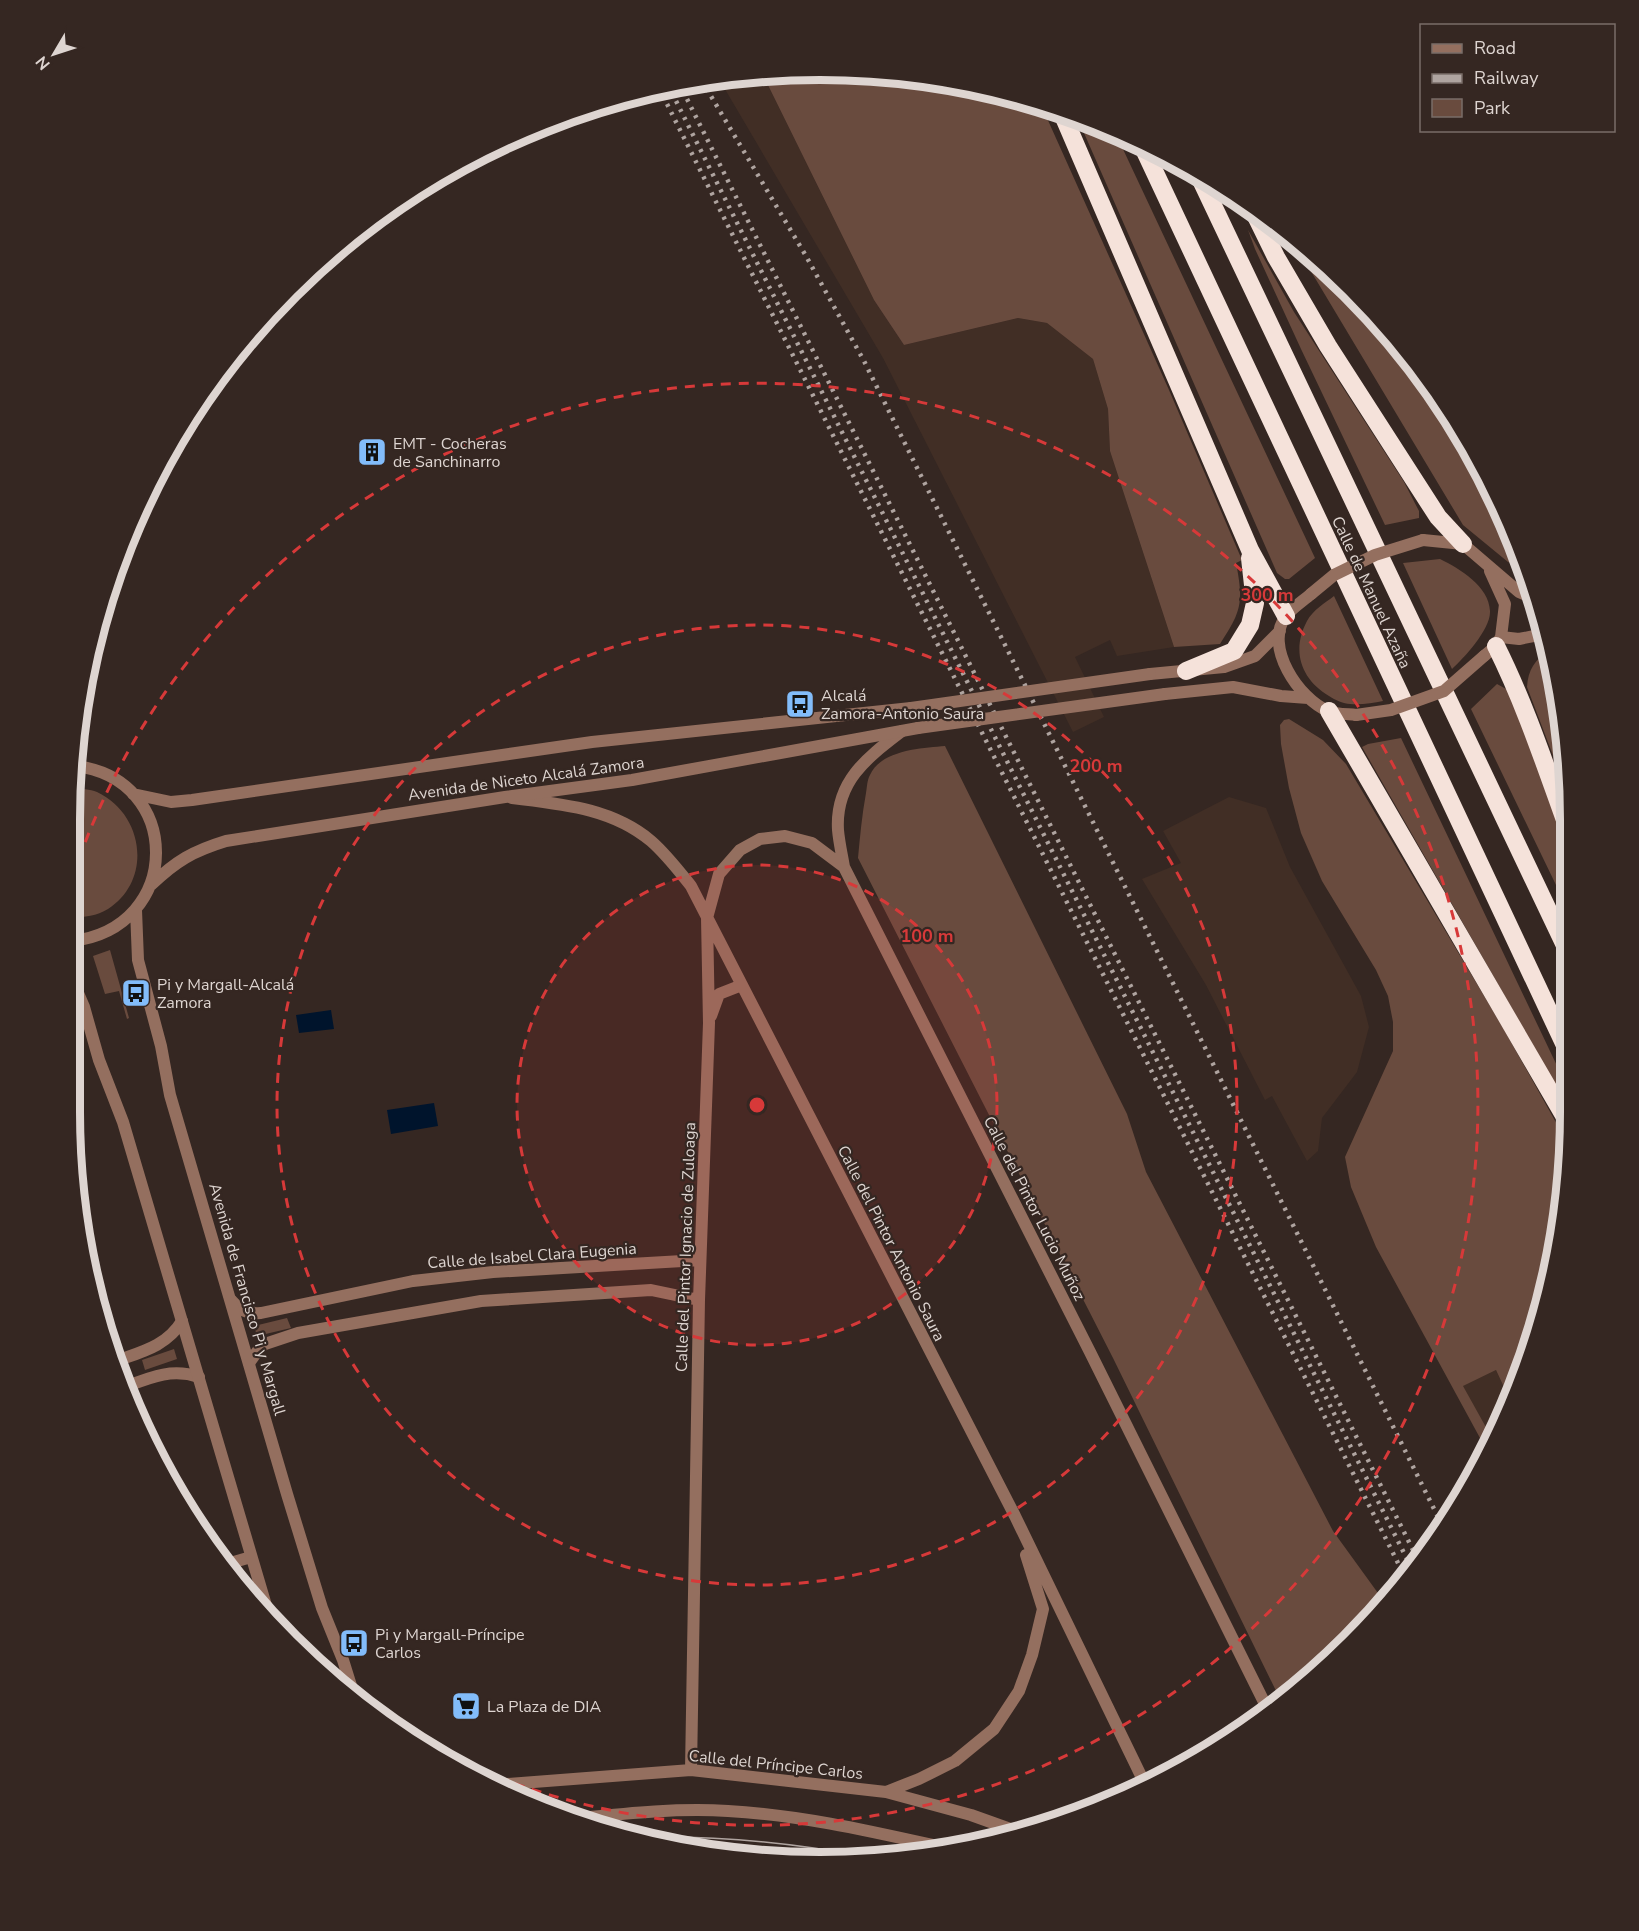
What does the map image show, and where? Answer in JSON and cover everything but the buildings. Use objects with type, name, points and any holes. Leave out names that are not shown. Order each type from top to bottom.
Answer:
[{"type":"highway","points":[[1067,123],[1283,623]]},
{"type":"highway","name":"Calle de Manuel Azaña","points":[[1147,156],[1560,1035]]},
{"type":"highway","name":"Calle de Manuel Azaña","points":[[1205,188],[1560,935]]},
{"type":"highway","points":[[1260,225],[1276,257],[1328,346],[1438,517],[1463,544]]},
{"type":"highway","points":[[1186,671],[1234,651],[1250,626],[1255,603],[1250,550]]},
{"type":"highway","points":[[1494,646],[1508,669],[1559,805]]},
{"type":"highway","points":[[1329,711],[1560,1109]]},
{"type":"street","points":[[1524,594],[1488,567],[1463,544],[1423,540],[1376,555],[1334,576],[1311,594],[1283,623],[1279,642],[1284,666],[1308,698],[1329,711],[1356,715],[1391,710],[1444,691],[1494,646],[1536,636]]},
{"type":"street","points":[[1488,567],[1505,604],[1494,646]]},
{"type":"street","name":"Avenida de Niceto Alcalá Zamora","points":[[133,794],[171,802],[192,801],[592,742],[911,708],[1150,674],[1224,667],[1255,656],[1283,623]]},
{"type":"street","name":"Avenida de Niceto Alcalá Zamora","points":[[151,885],[186,856],[202,848],[226,842],[663,774],[918,728],[1165,694],[1233,687],[1281,696],[1308,698]]},
{"type":"street","name":"Calle del Pintor Lucio Muñoz","points":[[902,731],[852,776],[841,801],[838,828],[844,867],[1090,1352],[1264,1703]]},
{"type":"street","points":[[80,939],[102,934],[118,926],[136,910],[151,885],[156,866],[156,847],[145,809],[133,794],[107,775],[81,767]]},
{"type":"street","name":"Calle del Pintor Antonio Saura","points":[[505,797],[601,813],[628,825],[669,859],[691,886],[1015,1516],[1142,1777]]},
{"type":"street","name":"Calle del Pintor Ignacio de Zuloaga","points":[[690,1770],[700,1260],[709,1023],[707,918],[719,874],[740,850],[760,839],[785,836],[812,843],[844,867]]},
{"type":"street","name":"Avenida de Francisco Pi y Margall","points":[[136,910],[138,960],[161,1046],[168,1088],[322,1608],[350,1683]]},
{"type":"street","points":[[709,1023],[719,994],[742,986]]},
{"type":"street","points":[[80,1005],[123,1122],[264,1600]]},
{"type":"street","name":"Calle de Isabel Clara Eugenia","points":[[231,1300],[240,1310],[247,1313],[261,1313],[413,1281],[493,1272],[700,1260]]},
{"type":"street","points":[[249,1363],[259,1348],[265,1344],[298,1333],[481,1301],[651,1290],[699,1300]]},
{"type":"street","points":[[123,1359],[161,1344],[183,1321]]},
{"type":"street","points":[[132,1385],[176,1372],[199,1377]]},
{"type":"street","name":"Calle del Pintor Antonio Saura","points":[[886,1792],[955,1761],[994,1729],[1019,1691],[1032,1655],[1043,1609],[1015,1516]]},
{"type":"street","points":[[232,1562],[251,1557]]},
{"type":"street","name":"Calle del Príncipe Carlos","points":[[511,1784],[690,1770],[886,1792],[971,1815],[1005,1827]]},
{"type":"street","points":[[596,1816],[649,1811],[729,1811],[811,1820],[926,1843]]},
{"type":"shaded area","points":[[766,81],[874,300],[904,345],[1018,318],[1047,323],[1093,359],[1108,409],[1110,451],[1174,647],[1117,656],[1110,640],[1075,657],[1104,717],[1073,732],[883,358],[723,86]]},
{"type":"shaded area","points":[[1229,797],[1266,808],[1290,867],[1361,996],[1369,1027],[1357,1072],[1322,1118],[1318,1151],[1307,1161],[1272,1096],[1265,1100],[1206,985],[1142,879],[1181,863],[1163,831]]},
{"type":"shaded area","points":[[1496,1370],[1505,1389],[1487,1430],[1462,1386]]},
{"type":"green space","points":[[766,81],[868,81],[916,86],[964,94],[1046,116],[1169,390],[1242,560],[1236,563],[1240,588],[1239,606],[1220,644],[1174,647],[1110,451],[1108,409],[1093,359],[1047,323],[1018,318],[904,345],[874,300]]},
{"type":"green space","points":[[1082,128],[1121,144],[1315,558],[1289,579],[1277,573]]},
{"type":"green space","points":[[1248,230],[1294,312],[1404,482],[1419,511],[1419,518],[1385,525],[1301,349]]},
{"type":"green space","points":[[1305,261],[1343,296],[1376,332],[1435,408],[1483,492],[1513,564],[1508,562],[1463,525]]},
{"type":"green space","points":[[1440,559],[1464,573],[1479,586],[1485,594],[1490,611],[1482,634],[1470,651],[1452,669],[1403,563]]},
{"type":"green space","points":[[1334,596],[1383,701],[1342,703],[1319,689],[1306,673],[1300,653],[1302,632],[1312,613]]},
{"type":"green space","points":[[1540,658],[1553,723],[1558,768],[1527,687],[1533,666]]},
{"type":"green space","points":[[1497,684],[1508,690],[1560,824],[1560,893],[1471,709]]},
{"type":"green space","points":[[1289,719],[1323,740],[1346,764],[1502,1026],[1559,1128],[1553,1208],[1545,1256],[1534,1303],[1505,1389],[1496,1370],[1463,1386],[1487,1430],[1482,1441],[1376,1247],[1351,1187],[1345,1157],[1393,1051],[1393,1022],[1388,996],[1376,970],[1322,881],[1301,833],[1289,788],[1281,744],[1280,725],[1284,720]]},
{"type":"green space","points":[[1401,738],[1560,1072],[1560,1092],[1362,747]]},
{"type":"green space","points":[[945,746],[1127,1114],[1146,1172],[1333,1531],[1379,1595],[1343,1635],[1277,1693],[1113,1358],[858,858],[862,817],[870,775],[875,767],[892,755]]},
{"type":"green space","points":[[81,789],[97,792],[113,802],[125,815],[133,831],[137,848],[137,865],[132,882],[122,897],[108,909],[80,917]]},
{"type":"green space","points":[[110,950],[129,1018],[127,1019],[119,991],[105,994],[93,956]]},
{"type":"green space","points":[[287,1318],[291,1328],[257,1336],[254,1326]]},
{"type":"green space","points":[[174,1349],[177,1359],[145,1370],[142,1360]]},
{"type":"water","points":[[331,1010],[334,1029],[299,1033],[296,1015]]},
{"type":"water","points":[[434,1103],[438,1126],[391,1134],[387,1110]]},
{"type":"tram line","points":[[678,1838],[757,1841],[835,1851]]},
{"type":"railway","points":[[707,89],[806,256],[864,361],[1438,1518]]},
{"type":"railway","points":[[684,93],[1414,1552]]},
{"type":"railway","points":[[673,95],[1408,1561]]},
{"type":"railway","points":[[663,97],[1401,1569]]},
{"type":"place","name":"EMT - Cocheras de Sanchinarro","points":[[372,452]]},
{"type":"place","name":"Alcalá Zamora-Antonio Saura","points":[[800,704]]},
{"type":"place","name":"Pi y Margall-Alcalá Zamora","points":[[136,993]]},
{"type":"place","name":"Pi y Margall-Príncipe Carlos","points":[[354,1643]]},
{"type":"place","name":"La Plaza de DIA","points":[[466,1706]]}]
